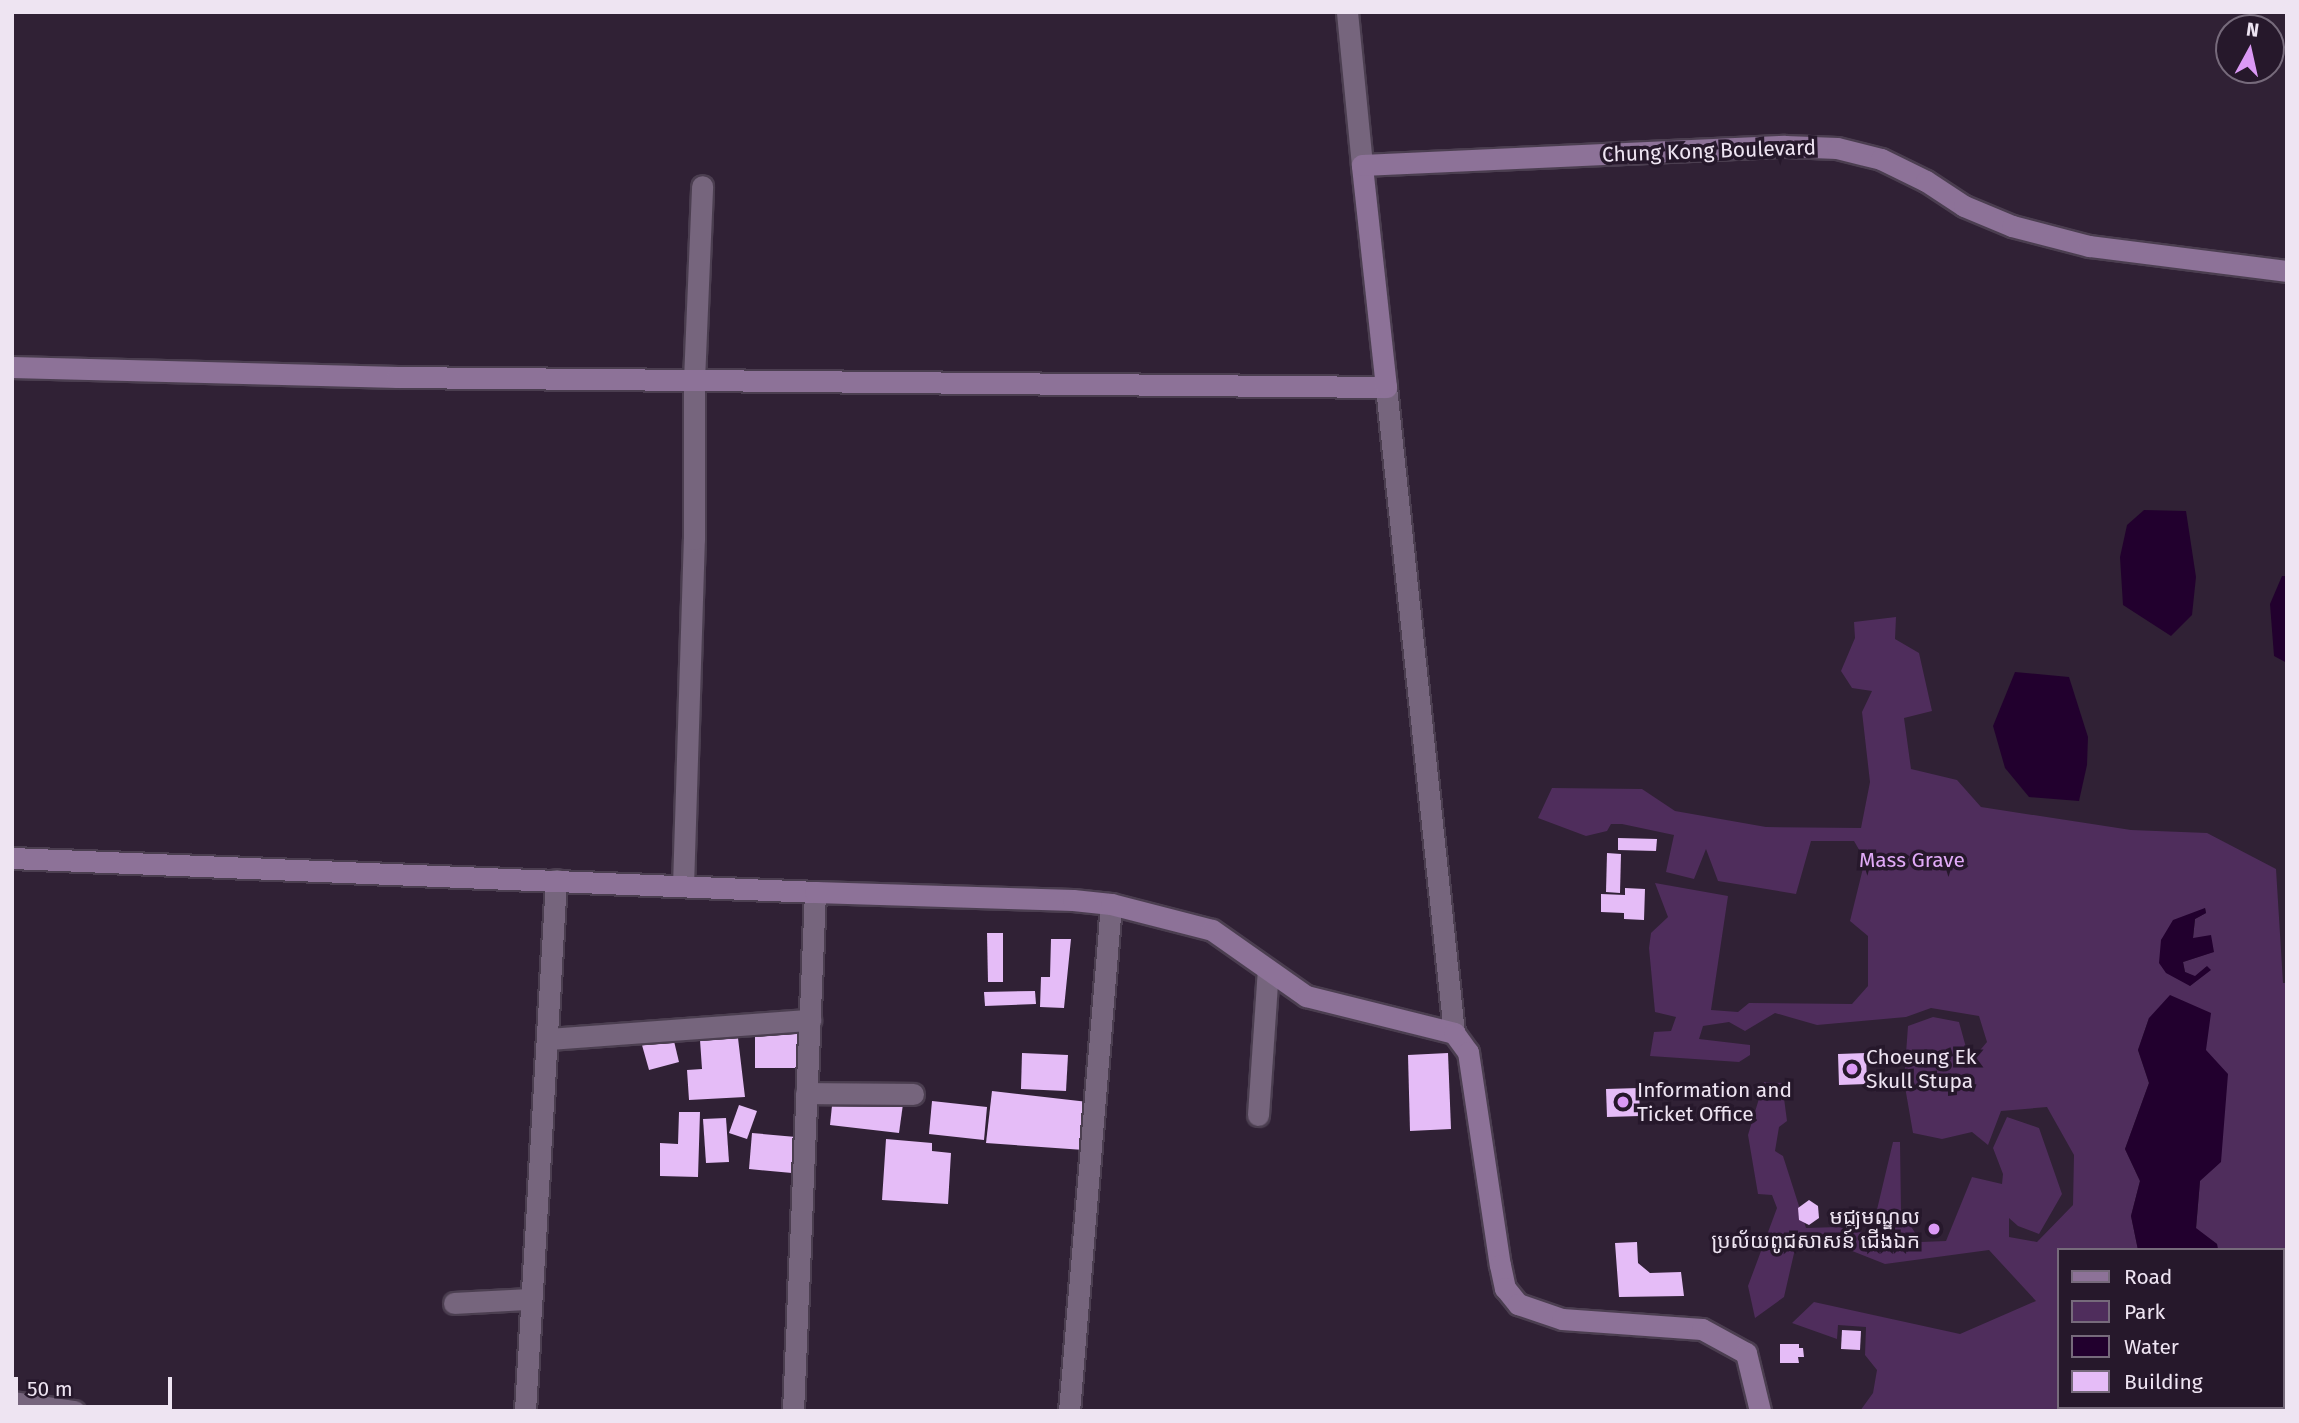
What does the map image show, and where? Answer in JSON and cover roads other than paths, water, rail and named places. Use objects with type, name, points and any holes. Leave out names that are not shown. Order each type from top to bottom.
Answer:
[{"type":"main road","name":"Chung Kong Boulevard","points":[[1362,164],[1785,146],[1837,148],[1881,159],[1926,181],[1964,206],[2025,229],[2089,246],[2287,271]]},
{"type":"main road","points":[[12,367],[694,380],[1386,387],[1362,164]]},
{"type":"main road","points":[[12,858],[1111,904],[1212,930],[1306,996],[1454,1033],[1468,1052],[1505,1288],[1518,1304],[1562,1319],[1702,1329],[1746,1353],[1760,1411]]},
{"type":"street","points":[[1347,12],[1362,164]]},
{"type":"street","points":[[683,886],[694,539],[694,380],[702,186]]},
{"type":"street","points":[[1386,387],[1454,1033]]},
{"type":"street","points":[[525,1411],[529,1300],[549,1039],[549,982],[556,880]]},
{"type":"street","points":[[793,1411],[815,892]]},
{"type":"street","points":[[1069,1411],[1111,904]]},
{"type":"street","points":[[1258,1115],[1268,970]]},
{"type":"street","points":[[549,1039],[810,1020]]},
{"type":"street","points":[[806,1093],[913,1094]]},
{"type":"street","points":[[454,1303],[529,1300]]},
{"type":"street","points":[[12,1402],[74,1411]]},
{"type":"water","points":[[2144,510],[2186,511],[2196,577],[2192,615],[2171,636],[2123,605],[2120,557],[2127,525]]},
{"type":"water","points":[[2282,576],[2287,576],[2287,663],[2274,656],[2270,604]]},
{"type":"water","points":[[2015,672],[2069,677],[2088,737],[2087,765],[2079,801],[2029,797],[2005,768],[1993,726]]},
{"type":"water","points":[[2205,908],[2206,913],[2195,919],[2193,938],[2211,935],[2214,952],[2183,962],[2185,972],[2195,976],[2207,966],[2211,970],[2190,986],[2166,973],[2159,963],[2161,940],[2173,920]]},
{"type":"water","points":[[2170,995],[2211,1013],[2206,1050],[2228,1074],[2221,1162],[2200,1181],[2196,1228],[2217,1244],[2218,1248],[2138,1248],[2131,1216],[2140,1181],[2125,1149],[2149,1083],[2138,1050],[2149,1018]]},
{"type":"place","name":"Choeung Ek Skull Stupa","points":[[1852,1069]]},
{"type":"place","name":"Information and Ticket Office","points":[[1623,1102]]},
{"type":"place","name":"មជ្ឈមណ្ឌល ប្រល័យពូជសាសន៍ ជើងឯក","points":[[1934,1229]]},
{"type":"park label","name":"Mass Grave","points":[[1912,860]]}]
